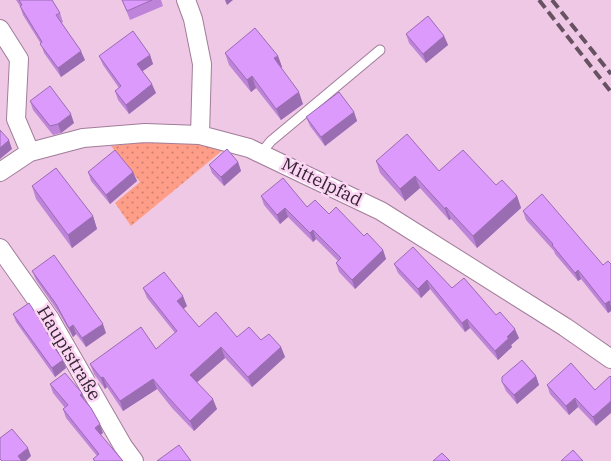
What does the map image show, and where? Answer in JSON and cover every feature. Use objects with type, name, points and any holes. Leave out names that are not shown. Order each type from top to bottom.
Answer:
[{"type":"street","points":[[186,0],[193,19],[202,64],[200,135]]},
{"type":"street","points":[[0,29],[18,59],[16,119],[30,152]]},
{"type":"street","name":"Mittelpfad","points":[[0,172],[30,152],[83,138],[144,133],[200,135],[249,148],[381,211],[566,327],[611,359]]},
{"type":"street","name":"Hauptstraße","points":[[0,248],[50,320],[123,446],[134,461]]},
{"type":"lane","points":[[261,154],[271,141],[380,50]]},
{"type":"shaded area","points":[[166,142],[194,143],[223,150],[131,226],[115,203],[140,182],[111,146]]},
{"type":"building","points":[[19,0],[52,0],[60,13],[56,15],[81,51],[58,68],[40,44],[42,42],[20,6],[22,5]]},
{"type":"building","points":[[122,0],[152,0],[127,11]]},
{"type":"building","points":[[428,16],[444,36],[423,54],[406,34]]},
{"type":"building","points":[[255,28],[278,56],[274,58],[299,92],[276,109],[252,76],[247,80],[225,53]]},
{"type":"building","points":[[133,31],[150,55],[137,64],[152,84],[126,105],[115,91],[121,86],[99,56]]},
{"type":"building","points":[[50,86],[71,114],[58,124],[50,126],[30,101]]},
{"type":"building","points":[[339,92],[354,112],[321,137],[306,117]]},
{"type":"building","points":[[0,130],[9,140],[0,148]]},
{"type":"building","points":[[407,134],[439,171],[463,150],[496,185],[502,180],[517,196],[473,236],[415,176],[400,189],[376,161]]},
{"type":"building","points":[[227,149],[238,162],[221,177],[209,165]]},
{"type":"building","points":[[115,150],[133,172],[106,195],[88,172]]},
{"type":"building","points":[[56,168],[93,216],[68,235],[32,186]]},
{"type":"building","points":[[283,178],[307,207],[315,200],[329,214],[336,207],[364,236],[367,233],[383,250],[352,280],[336,263],[341,258],[313,230],[310,233],[285,208],[277,215],[261,196]]},
{"type":"building","points":[[542,194],[603,265],[608,261],[611,264],[611,303],[609,301],[605,304],[578,270],[575,273],[553,244],[523,211]]},
{"type":"building","points":[[413,247],[452,288],[464,278],[496,315],[500,312],[515,329],[507,337],[509,338],[495,351],[467,319],[462,323],[427,280],[418,289],[394,264]]},
{"type":"building","points":[[54,255],[103,324],[82,338],[73,325],[69,328],[56,304],[32,271]]},
{"type":"building","points":[[164,272],[183,296],[177,301],[199,327],[216,312],[237,337],[249,327],[261,340],[269,334],[281,347],[248,377],[221,347],[190,375],[213,399],[190,421],[153,379],[120,401],[103,377],[101,378],[90,364],[141,327],[156,349],[177,331],[143,288]]},
{"type":"building","points":[[29,303],[63,360],[52,368],[13,314]]},
{"type":"building","points":[[522,360],[536,376],[514,395],[502,382],[502,377]]},
{"type":"building","points":[[571,363],[595,390],[611,377],[611,401],[593,417],[575,398],[566,406],[547,385]]},
{"type":"building","points":[[65,373],[82,393],[80,395],[91,408],[100,424],[95,428],[123,461],[95,461],[93,459],[99,454],[63,409],[68,405],[50,384]]},
{"type":"building","points":[[12,429],[28,448],[18,456],[22,461],[2,461],[0,459],[0,438]]},
{"type":"building","points":[[179,445],[191,461],[157,461]]},
{"type":"building","points":[[573,450],[583,461],[561,461]]},
{"type":"building","points":[[442,453],[450,461],[433,461]]},
{"type":"railway","points":[[539,0],[611,92]]},
{"type":"railway","points":[[552,0],[611,74]]}]
